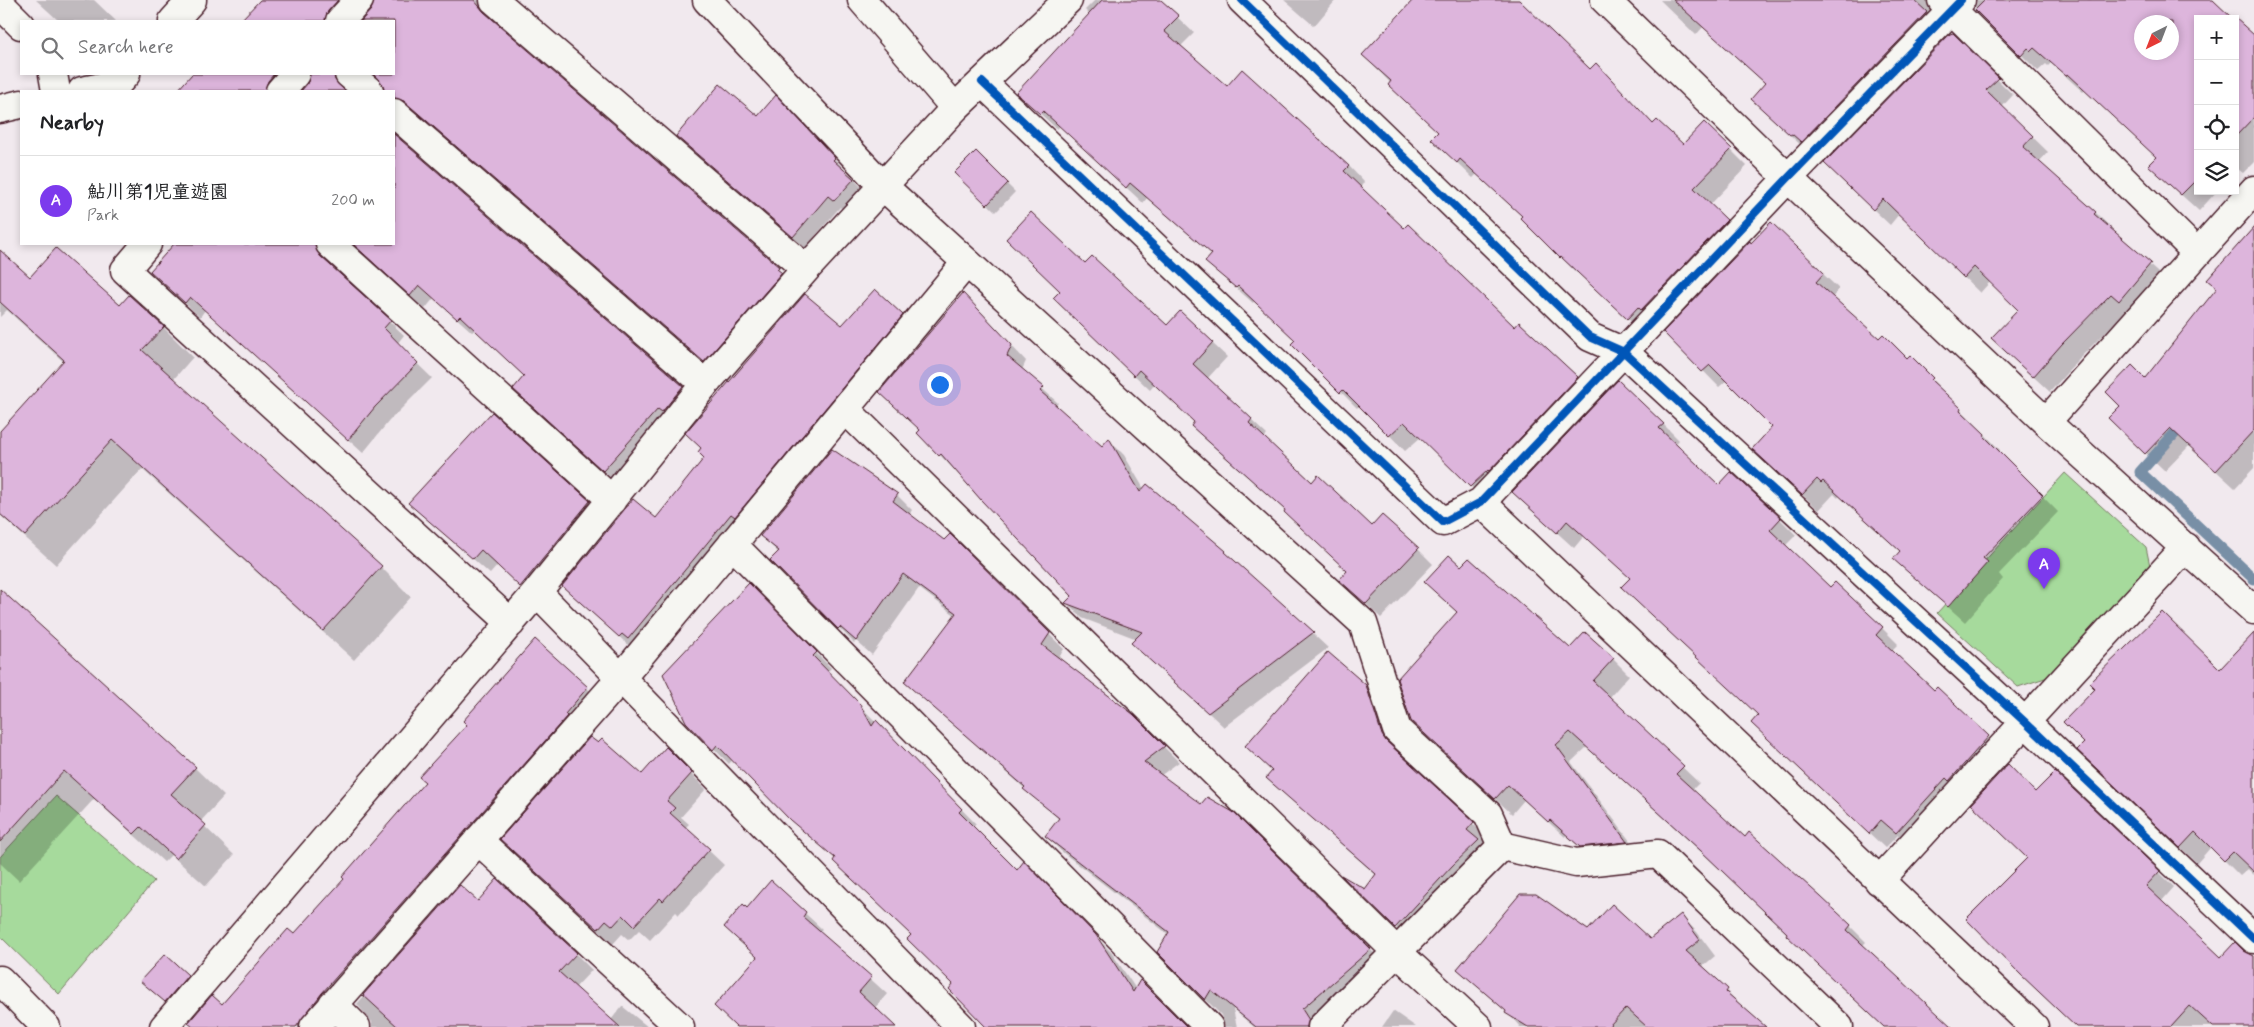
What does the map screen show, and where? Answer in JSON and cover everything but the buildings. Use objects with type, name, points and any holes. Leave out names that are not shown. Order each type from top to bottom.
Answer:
[{"type":"street","points":[[174,20],[192,0]]},
{"type":"street","points":[[341,20],[358,0]]},
{"type":"street","points":[[494,0],[806,269]]},
{"type":"street","points":[[707,0],[883,186],[1363,623],[1397,730],[1488,814],[1502,846]]},
{"type":"street","points":[[862,0],[955,108]]},
{"type":"street","points":[[164,1027],[538,592],[705,384],[806,269],[955,108],[1068,0]]},
{"type":"street","points":[[1242,0],[1590,337],[1624,352],[2025,722],[2254,939]]},
{"type":"street","points":[[1605,0],[1788,178],[2046,422],[2254,610]]},
{"type":"street","points":[[982,82],[1443,522],[1481,502],[1952,3],[2197,253]]},
{"type":"street","points":[[0,4],[20,24]]},
{"type":"street","points":[[53,75],[56,90]]},
{"type":"street","points":[[87,90],[118,84],[125,75]]},
{"type":"street","points":[[281,90],[294,75]]},
{"type":"street","points":[[350,75],[368,90]]},
{"type":"street","points":[[0,109],[20,104]]},
{"type":"street","points":[[395,114],[705,384]]},
{"type":"street","points":[[2046,422],[2254,190]]},
{"type":"street","points":[[146,245],[125,270],[511,623]]},
{"type":"street","points":[[331,245],[612,500]]},
{"type":"street","points":[[314,1027],[621,678],[966,263]]},
{"type":"street","points":[[845,409],[1397,952],[1478,1027]]},
{"type":"street","points":[[1481,502],[2034,1027]]},
{"type":"street","points":[[732,544],[1209,1027]]},
{"type":"street","points":[[1879,880],[2186,547]]},
{"type":"street","points":[[538,592],[961,1027]]},
{"type":"street","points":[[478,840],[680,1027]]},
{"type":"street","points":[[1322,1027],[1502,846]]},
{"type":"street","points":[[1502,846],[1576,863],[1658,854],[1839,1027]]},
{"type":"street","points":[[0,980],[46,1027]]},
{"type":"street","points":[[333,1004],[356,1027]]},
{"type":"green space","points":[[2065,473],[2146,547],[2150,566],[2051,676],[2018,687],[1937,613]]},
{"type":"green space","points":[[56,796],[154,881],[59,994],[0,936],[0,857]]},
{"type":"waterway","points":[[2185,422],[2140,472],[2254,579]]},
{"type":"cycle path","points":[[1242,0],[1590,337],[1624,352],[2025,722],[2254,939]]},
{"type":"cycle path","points":[[982,82],[1443,522],[1481,502],[1788,178],[1961,0]]},
{"type":"place","name":"鮎川第1児童遊園","points":[[2044,589]]}]
